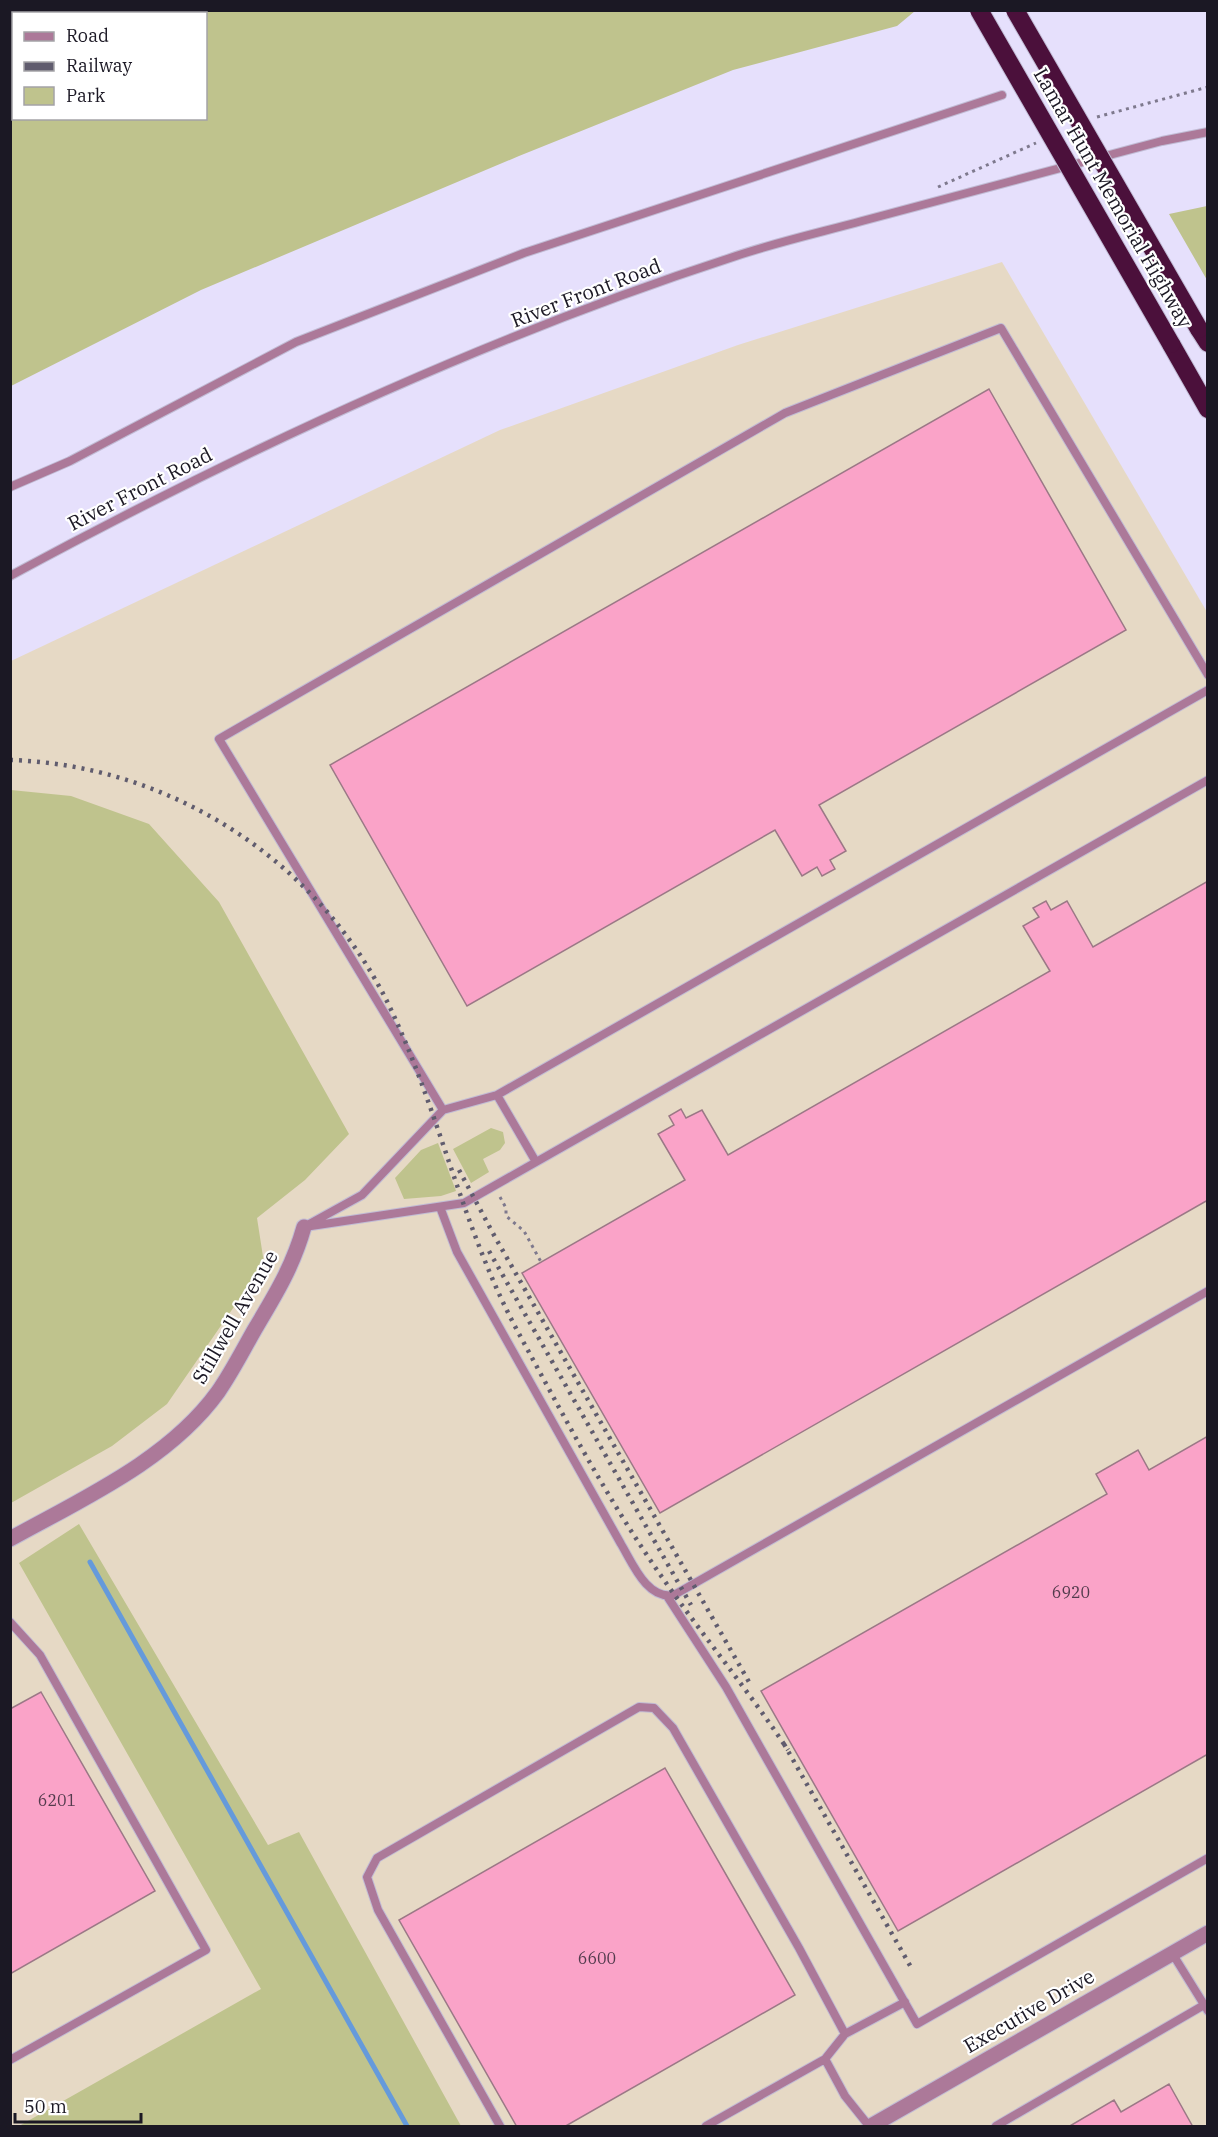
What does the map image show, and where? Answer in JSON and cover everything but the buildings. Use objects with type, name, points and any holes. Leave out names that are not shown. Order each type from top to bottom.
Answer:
[{"type":"highway","name":"Lamar Hunt Memorial Highway","points":[[979,10],[1208,409]]},
{"type":"highway","name":"Lamar Hunt Memorial Highway","points":[[1015,10],[1203,336]]},
{"type":"street","name":"Stillwell Avenue","points":[[10,1539],[110,1482],[162,1448],[190,1423],[218,1392],[279,1289],[295,1261],[304,1227]]},
{"type":"street","name":"Executive Drive","points":[[870,2127],[1208,1933]]},
{"type":"lane","points":[[10,487],[70,460],[296,342],[524,253],[1002,95]]},
{"type":"lane","name":"River Front Road","points":[[10,576],[118,518],[256,449],[454,361],[592,307],[732,257],[1162,141],[1208,132]]},
{"type":"lane","points":[[443,1110],[219,739],[784,413],[1000,328],[1208,675]]},
{"type":"lane","points":[[304,1227],[362,1195],[443,1110],[497,1095],[1208,690]]},
{"type":"lane","points":[[304,1227],[464,1203],[1208,780]]},
{"type":"lane","points":[[497,1095],[536,1162]]},
{"type":"lane","points":[[440,1207],[457,1252],[621,1544],[651,1589],[666,1596],[726,1688],[917,2024],[1208,1858]]},
{"type":"lane","points":[[666,1596],[674,1594],[1208,1291]]},
{"type":"lane","points":[[10,1622],[40,1655],[206,1950],[10,2060]]},
{"type":"lane","points":[[500,2127],[378,1910],[367,1876],[377,1858],[639,1707],[654,1708],[673,1728],[800,1948],[845,2034]]},
{"type":"lane","points":[[996,2127],[1206,2008],[1172,1953]]},
{"type":"lane","points":[[706,2127],[825,2059],[845,2034],[905,2002]]},
{"type":"lane","points":[[825,2059],[845,2096],[870,2127]]},
{"type":"path","points":[[494,1186],[507,1208],[506,1216],[524,1231],[541,1262]]},
{"type":"shaded area","points":[[1002,262],[1207,612],[1207,2126],[11,2126],[11,661],[500,430],[738,345]]},
{"type":"green space","points":[[11,10],[915,10],[897,26],[733,70],[519,156],[201,290],[11,386]]},
{"type":"green space","points":[[1208,206],[1207,280],[1169,214]]},
{"type":"green space","points":[[11,790],[71,796],[149,824],[219,902],[349,1134],[305,1180],[257,1218],[264,1263],[167,1404],[112,1446],[11,1503]]},
{"type":"green space","points":[[491,1128],[503,1132],[505,1143],[500,1150],[483,1159],[489,1172],[471,1183],[453,1149]]},
{"type":"green space","points":[[438,1143],[456,1191],[441,1196],[404,1199],[395,1178],[421,1150]]},
{"type":"green space","points":[[79,1524],[268,1845],[299,1832],[461,2126],[19,2126],[261,1989],[19,1563]]},
{"type":"waterway","points":[[90,1562],[407,2126]]},
{"type":"railway","points":[[10,760],[71,766],[130,781],[186,804],[238,834],[286,870],[329,913],[365,962],[394,1016],[426,1094],[482,1255],[518,1332],[567,1422],[618,1510],[655,1567],[788,1750]]},
{"type":"railway","points":[[459,1170],[749,1682]]},
{"type":"railway","points":[[489,1251],[691,1605]]},
{"type":"railway","points":[[784,1744],[912,1969]]}]
